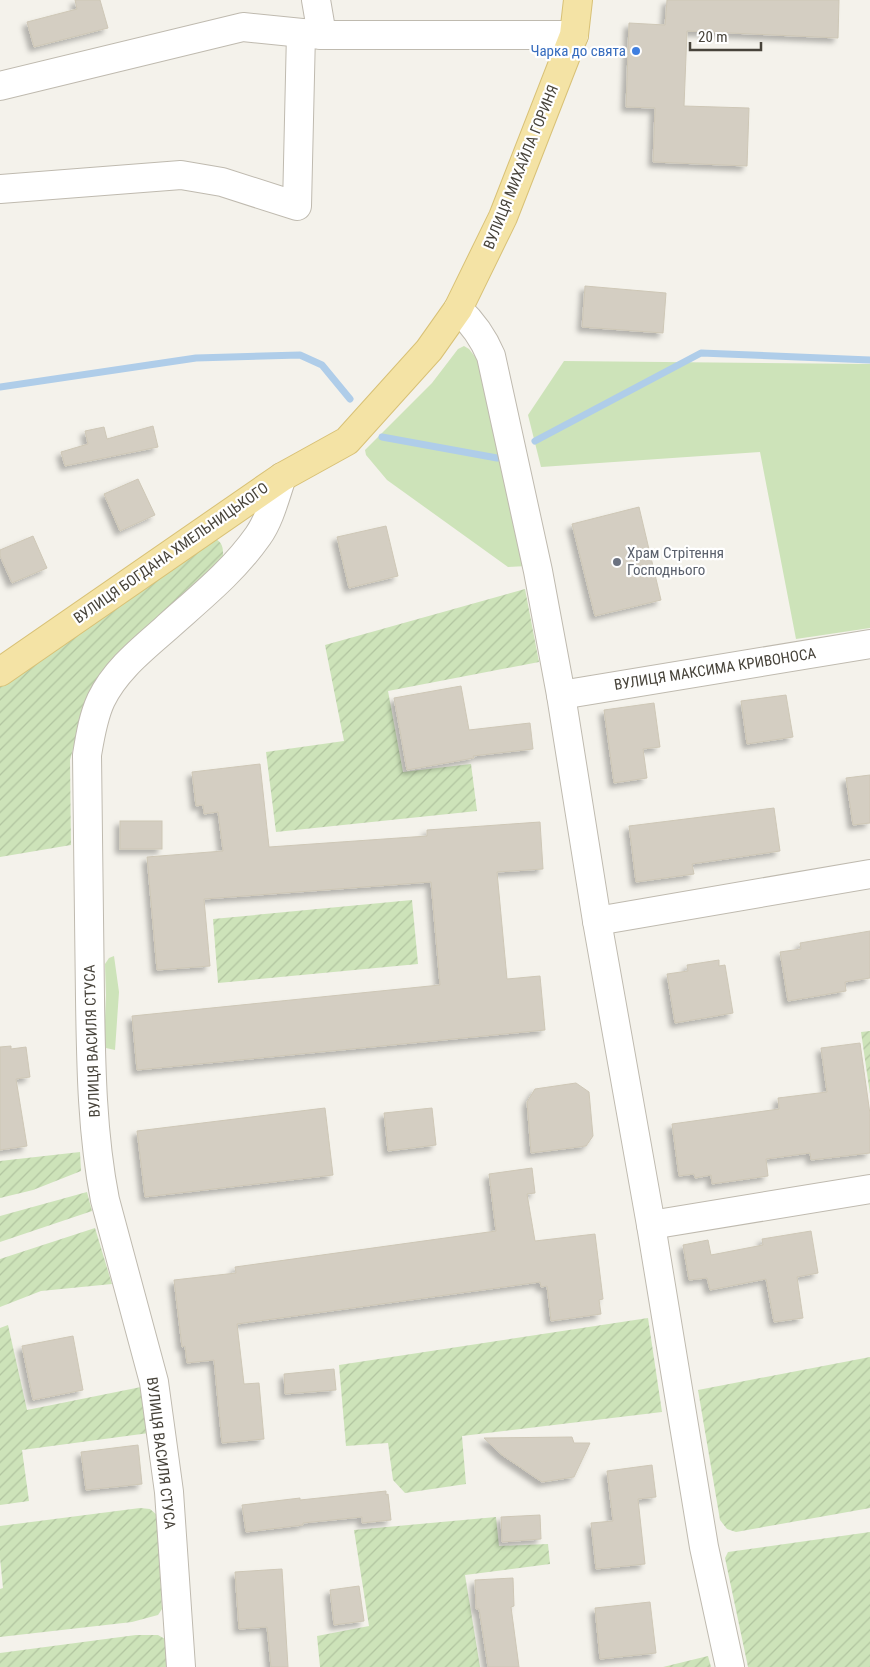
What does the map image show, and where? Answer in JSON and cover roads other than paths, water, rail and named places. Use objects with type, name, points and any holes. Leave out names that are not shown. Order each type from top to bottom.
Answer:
[{"type":"main road","name":"ВУЛИЦЯ МИХАЙЛА ГОРИНЯ","points":[[347,441],[429,350],[458,309],[503,217],[574,35],[578,0]]},
{"type":"main road","name":"ВУЛИЦЯ БОГДАНА ХМЕЛЬНИЦЬКОГО","points":[[0,672],[282,477],[347,441]]},
{"type":"street","points":[[0,189],[182,175],[222,182],[297,206],[316,0]]},
{"type":"street","points":[[0,86],[244,27],[312,34],[574,35]]},
{"type":"street","points":[[458,309],[472,322],[484,340],[491,356],[538,571],[561,695],[597,921],[651,1225],[704,1547],[730,1667]]},
{"type":"street","name":"ВУЛИЦЯ ВАСИЛЯ СТУСА","points":[[181,1667],[169,1492],[154,1382],[105,1200],[95,1137],[91,1061],[87,755],[91,730],[101,700],[113,682],[128,662],[226,575],[259,535],[270,514],[282,477]]},
{"type":"street","name":"ВУЛИЦЯ МАКСИМА КРИВОНОСА","points":[[561,695],[870,644]]},
{"type":"street","points":[[597,921],[870,874]]},
{"type":"street","points":[[651,1225],[870,1189]]},
{"type":"waterway","points":[[535,441],[701,353],[870,360]]},
{"type":"waterway","points":[[0,387],[196,358],[300,355],[322,365],[350,399]]},
{"type":"waterway","points":[[382,437],[497,458]]},
{"type":"place","name":"Чарка до свята","points":[[636,51]]},
{"type":"place","name":"Храм Стрітення Господнього","points":[[617,562]]}]
